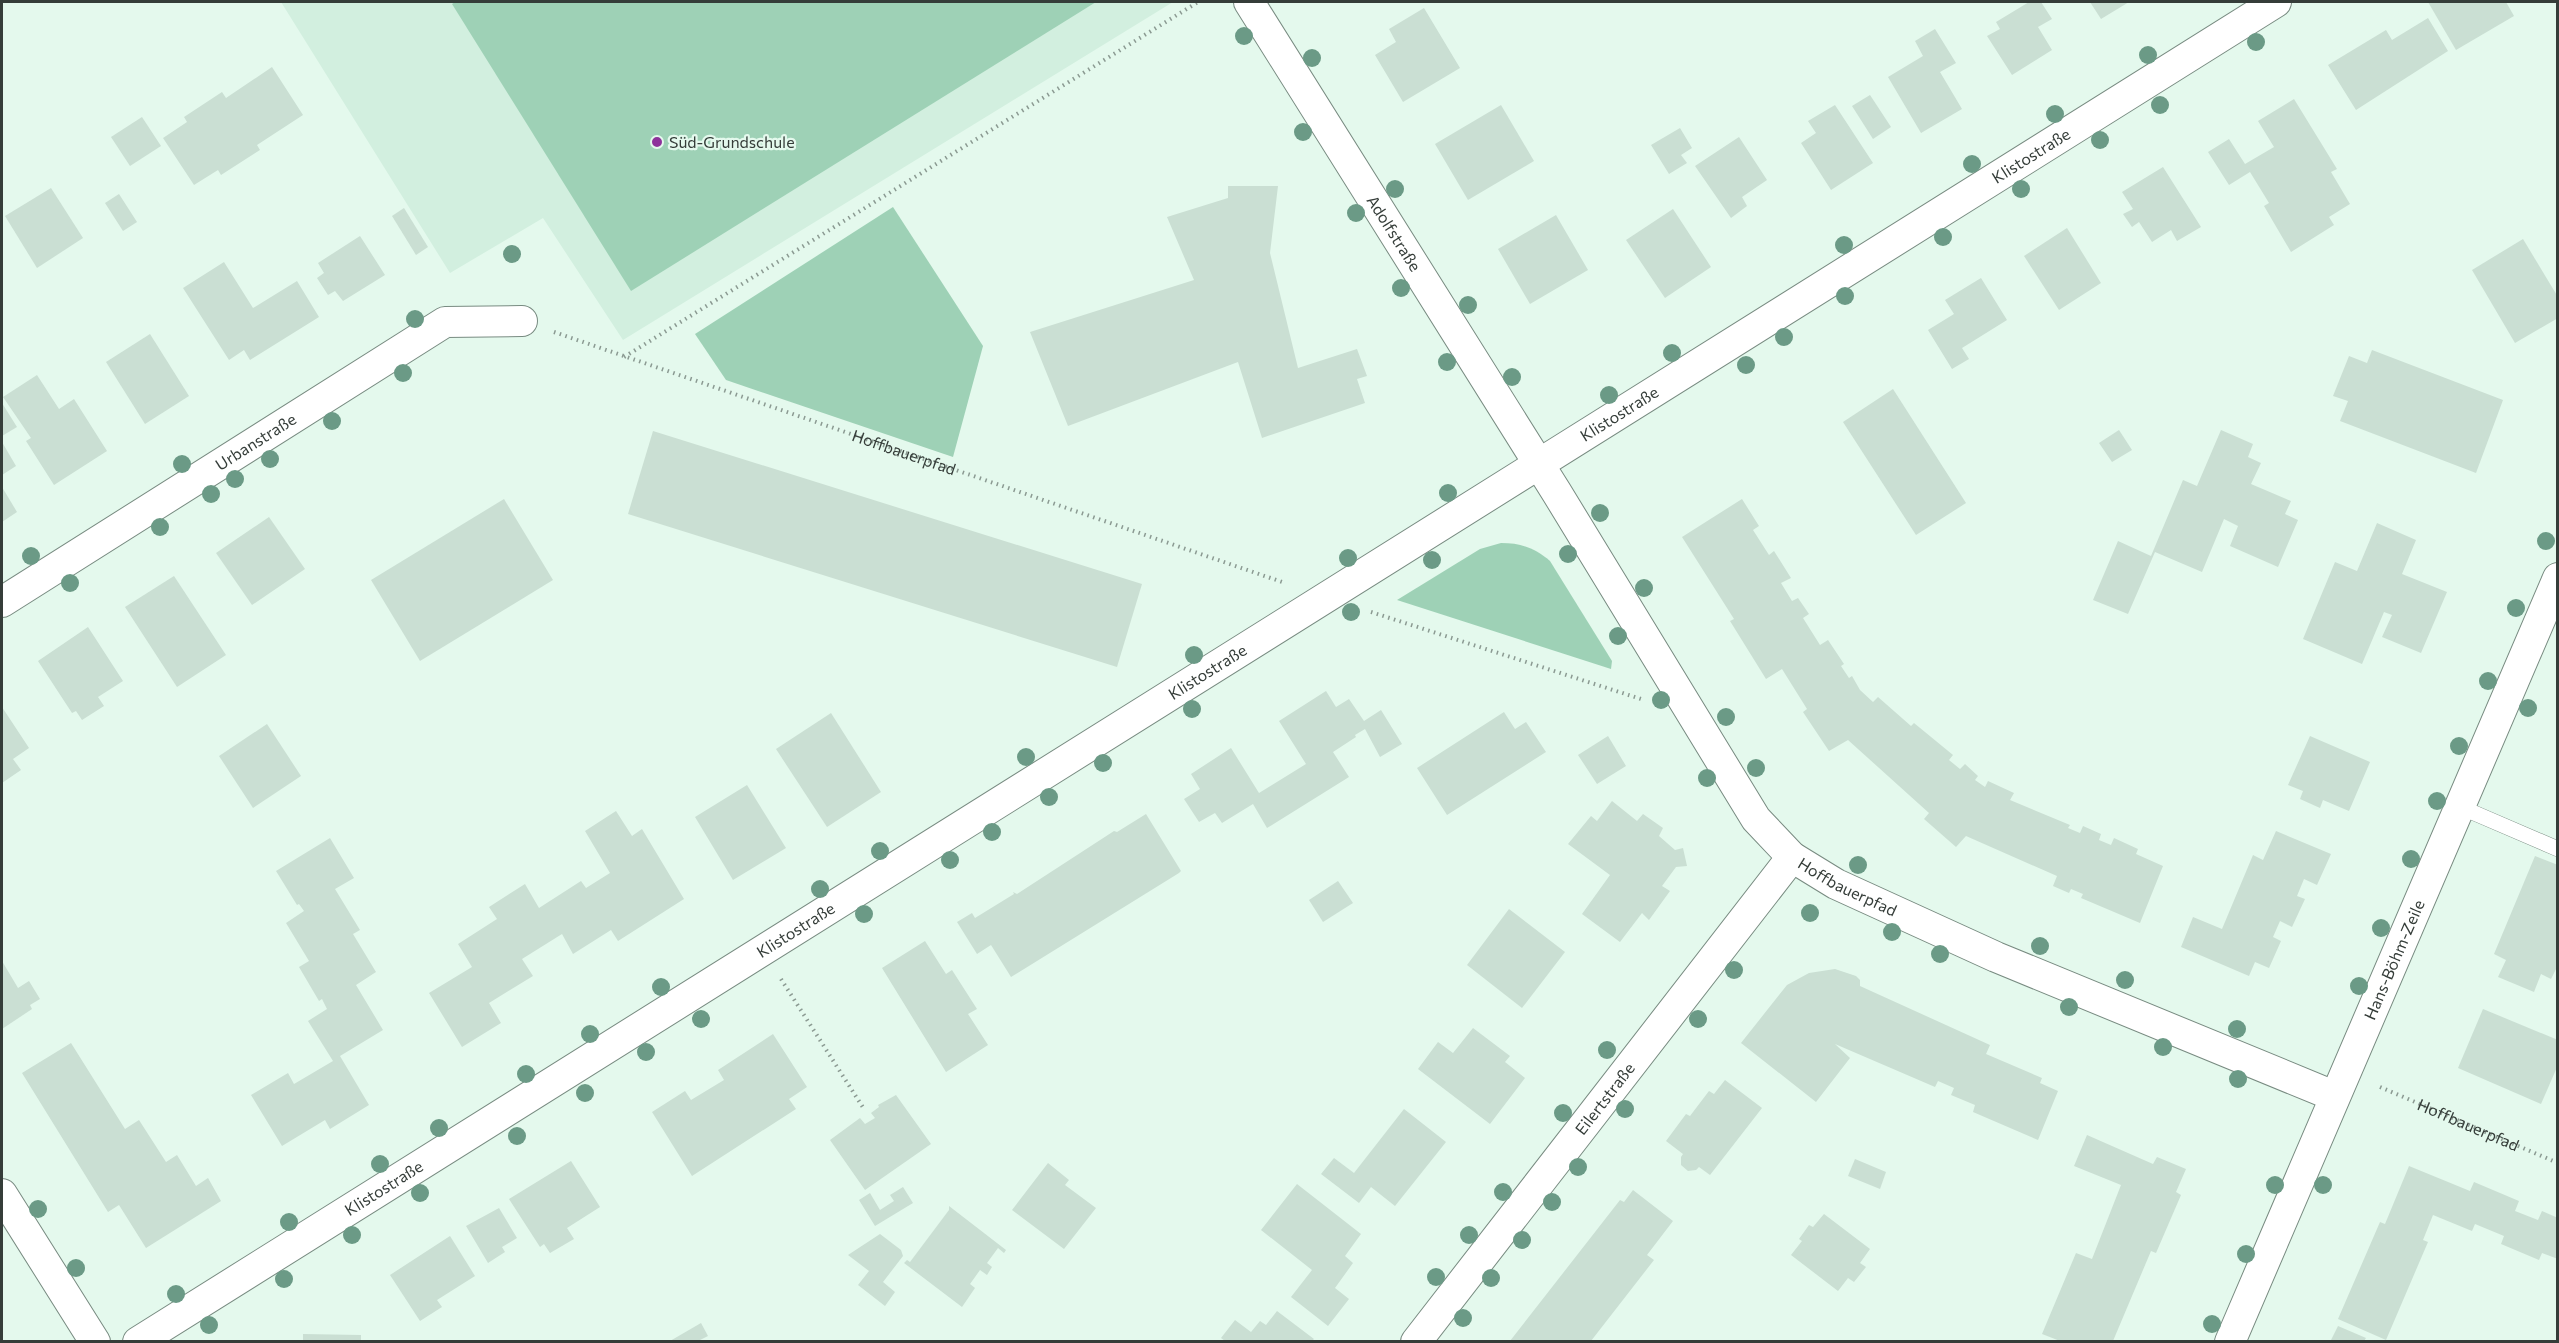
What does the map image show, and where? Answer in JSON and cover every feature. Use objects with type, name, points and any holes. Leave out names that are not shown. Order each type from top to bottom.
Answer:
[{"type":"street","name":"Adolfstraße","points":[[1249,2],[1539,464]]},
{"type":"street","name":"Klistostraße","points":[[138,1341],[2276,2]]},
{"type":"street","name":"Urbanstraße","points":[[2,602],[445,322],[522,321]]},
{"type":"street","name":"Hoffbauerpfad","points":[[1539,464],[1756,819],[1792,857],[1836,884],[1996,957],[2334,1096]]},
{"type":"street","name":"Hans-Böhm-Zeile","points":[[2230,1341],[2458,806],[2558,578]]},
{"type":"street","name":"Eilertstraße","points":[[1416,1341],[1792,857]]},
{"type":"street","points":[[2,1194],[95,1341]]},
{"type":"lane","points":[[2458,806],[2558,849]]},
{"type":"path","points":[[624,358],[1198,2]]},
{"type":"path","name":"Hoffbauerpfad","points":[[522,321],[624,358],[1287,584]]},
{"type":"path","points":[[1367,611],[1648,701]]},
{"type":"path","points":[[780,978],[864,1109]]},
{"type":"path","name":"Hoffbauerpfad","points":[[2380,1087],[2558,1163]]},
{"type":"shaded area","name":"Süd-Grundschule","points":[[281,2],[1173,2],[623,340],[543,218],[450,273]]},
{"type":"green space","points":[[455,2],[1096,2],[631,291],[452,4]]},
{"type":"green space","points":[[893,207],[983,346],[953,457],[726,380],[695,334]]},
{"type":"green space","points":[[1501,543],[1527,547],[1550,561],[1612,661],[1611,669],[1397,600],[1480,549]]},
{"type":"building","points":[[2029,2],[2041,2],[2052,19],[2038,27],[2052,50],[2012,75],[1987,36],[2000,29],[1996,22]]},
{"type":"building","points":[[2090,2],[2129,2],[2101,19]]},
{"type":"building","points":[[2428,2],[2506,2],[2514,16],[2456,50]]},
{"type":"building","points":[[1424,8],[1460,68],[1403,102],[1375,55],[1396,42],[1389,29]]},
{"type":"building","points":[[2428,18],[2448,51],[2356,110],[2328,65],[2386,30],[2392,40]]},
{"type":"building","points":[[1935,29],[1956,63],[1940,72],[1962,109],[1921,133],[1888,77],[1923,56],[1915,41]]},
{"type":"building","points":[[272,67],[303,115],[257,145],[260,150],[221,175],[218,170],[194,185],[163,138],[187,122],[184,117],[222,92],[226,98]]},
{"type":"building","points":[[1870,95],[1891,127],[1873,139],[1852,106]]},
{"type":"building","points":[[2294,99],[2337,169],[2331,172],[2350,204],[2329,217],[2334,225],[2291,252],[2264,206],[2269,203],[2250,172],[2229,185],[2208,152],[2229,139],[2245,164],[2274,147],[2258,121]]},
{"type":"building","points":[[1501,105],[1534,161],[1468,200],[1435,144]]},
{"type":"building","points":[[1835,105],[1873,163],[1831,190],[1801,143],[1816,133],[1808,121]]},
{"type":"building","points":[[142,117],[161,146],[130,166],[111,137]]},
{"type":"building","points":[[1680,128],[1692,148],[1681,155],[1687,163],[1669,174],[1651,145]]},
{"type":"building","points":[[1739,137],[1767,180],[1742,197],[1747,206],[1731,218],[1695,166]]},
{"type":"building","points":[[2163,167],[2201,227],[2177,241],[2171,230],[2152,242],[2139,222],[2132,227],[2123,214],[2133,209],[2122,192]]},
{"type":"building","points":[[1228,186],[1278,186],[1270,253],[1298,368],[1357,349],[1367,376],[1357,379],[1365,403],[1262,438],[1238,362],[1068,426],[1030,332],[1194,280],[1167,217],[1228,198]]},
{"type":"building","points":[[51,188],[83,238],[37,268],[5,216]]},
{"type":"building","points":[[119,194],[137,222],[123,231],[105,203]]},
{"type":"building","points":[[404,208],[428,247],[416,255],[392,216]]},
{"type":"building","points":[[1673,209],[1711,267],[1665,298],[1626,240]]},
{"type":"building","points":[[1556,215],[1588,270],[1530,304],[1498,249]]},
{"type":"building","points":[[2067,228],[2101,283],[2059,310],[2024,256]]},
{"type":"building","points":[[360,236],[385,275],[343,301],[335,291],[328,295],[317,278],[324,273],[318,263]]},
{"type":"building","points":[[2523,239],[2558,297],[2558,318],[2515,343],[2472,270]]},
{"type":"building","points":[[224,262],[253,308],[297,281],[319,317],[250,360],[244,350],[229,360],[183,288]]},
{"type":"building","points":[[1981,278],[2007,320],[1962,348],[1969,359],[1952,369],[1928,330],[1954,314],[1945,300]]},
{"type":"building","points":[[150,334],[189,396],[145,424],[106,362]]},
{"type":"building","points":[[2372,350],[2503,400],[2476,473],[2340,421],[2348,401],[2333,396],[2349,356],[2367,363]]},
{"type":"building","points":[[37,375],[59,409],[74,399],[107,451],[54,485],[26,441],[31,438],[3,397]]},
{"type":"building","points":[[1893,389],[1966,503],[1916,535],[1843,422]]},
{"type":"building","points":[[2,403],[17,427],[2,436]]},
{"type":"building","points":[[2119,430],[2132,450],[2112,462],[2099,443]]},
{"type":"building","points":[[2221,430],[2253,444],[2248,457],[2261,463],[2251,484],[2291,501],[2285,514],[2298,520],[2278,567],[2230,546],[2238,526],[2224,519],[2202,572],[2155,552],[2128,614],[2093,600],[2118,541],[2151,556],[2183,480],[2197,486]]},
{"type":"building","points":[[653,431],[1142,584],[1117,667],[628,514]]},
{"type":"building","points":[[2,442],[16,466],[2,475]]},
{"type":"building","points":[[2,487],[17,512],[2,522]]},
{"type":"building","points":[[504,499],[553,580],[420,661],[371,580]]},
{"type":"building","points":[[1742,499],[1759,526],[1753,530],[1769,555],[1774,551],[1791,578],[1781,583],[1792,601],[1798,598],[1809,614],[1803,618],[1820,645],[1828,640],[1844,664],[1841,666],[1849,678],[1852,676],[1860,690],[1873,702],[1878,697],[1911,726],[1914,723],[1953,755],[1949,760],[1960,769],[1965,764],[1978,776],[1975,780],[1985,787],[1988,781],[2014,793],[2010,800],[2070,825],[2068,828],[2080,833],[2083,826],[2101,834],[2099,840],[2111,845],[2114,838],[2138,849],[2136,854],[2163,866],[2140,923],[2081,898],[2083,894],[2071,889],[2069,893],[2053,886],[2057,876],[1966,836],[1956,847],[1924,819],[1929,813],[1848,740],[1829,751],[1803,712],[1807,709],[1782,669],[1766,679],[1730,621],[1734,619],[1682,537]]},
{"type":"building","points":[[269,517],[305,569],[252,605],[216,553]]},
{"type":"building","points":[[2377,523],[2416,540],[2402,574],[2447,592],[2421,653],[2382,637],[2392,615],[2384,612],[2362,664],[2303,639],[2335,562],[2357,571]]},
{"type":"building","points":[[174,576],[226,655],[177,687],[125,607]]},
{"type":"building","points":[[88,627],[123,681],[98,697],[104,706],[82,720],[76,711],[72,713],[38,661]]},
{"type":"building","points":[[1326,691],[1336,707],[1349,699],[1364,721],[1381,710],[1402,744],[1380,757],[1365,729],[1355,735],[1356,737],[1333,752],[1349,777],[1267,828],[1253,804],[1222,823],[1215,813],[1199,822],[1184,799],[1200,789],[1191,774],[1231,748],[1259,793],[1306,764],[1279,721]]},
{"type":"building","points":[[2,707],[29,748],[13,759],[21,770],[2,783]]},
{"type":"building","points":[[1504,712],[1515,729],[1526,722],[1546,752],[1447,815],[1417,768]]},
{"type":"building","points":[[831,713],[881,792],[827,827],[776,749]]},
{"type":"building","points":[[267,724],[301,776],[253,808],[219,756]]},
{"type":"building","points":[[1608,736],[1626,766],[1597,784],[1578,755]]},
{"type":"building","points":[[2310,736],[2370,762],[2349,811],[2323,800],[2320,808],[2300,799],[2303,791],[2288,785]]},
{"type":"building","points":[[747,785],[786,848],[733,880],[695,817]]},
{"type":"building","points":[[1612,801],[1637,821],[1643,814],[1663,828],[1659,836],[1675,850],[1683,848],[1687,866],[1676,867],[1662,886],[1670,891],[1649,920],[1642,913],[1620,942],[1582,914],[1610,875],[1568,844],[1591,816],[1597,821]]},
{"type":"building","points":[[616,811],[632,836],[642,829],[684,899],[618,941],[611,930],[573,954],[562,934],[522,959],[533,976],[489,1003],[501,1023],[462,1047],[429,993],[472,967],[458,944],[497,919],[489,907],[525,884],[539,908],[581,881],[586,888],[610,873],[585,831]]},
{"type":"building","points":[[1146,814],[1181,871],[1179,873],[1011,977],[991,945],[977,954],[957,922],[972,913],[975,918],[1014,894],[1013,892],[1017,894],[1114,831],[1117,832]]},
{"type":"building","points":[[2276,831],[2331,854],[2317,885],[2304,879],[2297,896],[2305,899],[2292,927],[2280,921],[2273,937],[2281,941],[2269,968],[2255,962],[2249,976],[2181,947],[2193,917],[2222,929],[2253,855],[2263,860]]},
{"type":"building","points":[[330,838],[354,878],[335,889],[360,930],[353,934],[376,972],[356,985],[383,1030],[340,1056],[369,1105],[330,1129],[325,1120],[282,1146],[251,1095],[288,1073],[294,1084],[333,1061],[308,1021],[327,1009],[322,999],[319,1001],[299,967],[309,961],[286,923],[304,911],[299,904],[297,905],[276,871]]},
{"type":"building","points":[[2535,856],[2558,865],[2558,965],[2551,979],[2541,974],[2534,992],[2498,977],[2506,960],[2494,954]]},
{"type":"building","points":[[1338,881],[1353,903],[1323,922],[1309,900]]},
{"type":"building","points":[[1509,909],[1565,952],[1522,1008],[1467,965]]},
{"type":"building","points":[[925,941],[946,974],[952,970],[977,1009],[968,1014],[988,1045],[946,1072],[882,968]]},
{"type":"building","points":[[2,961],[18,988],[29,981],[40,999],[30,1005],[32,1009],[2,1029]]},
{"type":"building","points":[[1835,969],[1856,976],[1860,980],[1860,986],[1990,1045],[1986,1054],[2042,1078],[2040,1083],[2058,1091],[2038,1140],[1973,1112],[1975,1105],[1951,1095],[1954,1088],[1938,1081],[1935,1087],[1835,1044],[1850,1058],[1816,1102],[1741,1043],[1787,985],[1809,973]]},
{"type":"building","points":[[2483,1009],[2558,1040],[2558,1065],[2541,1104],[2458,1068]]},
{"type":"building","points":[[1473,1028],[1510,1056],[1505,1062],[1525,1078],[1490,1124],[1418,1069],[1438,1042],[1453,1053]]},
{"type":"building","points":[[773,1034],[807,1087],[789,1099],[796,1109],[692,1176],[652,1112],[685,1091],[691,1100],[724,1080],[718,1070]]},
{"type":"building","points":[[71,1043],[125,1129],[139,1120],[166,1162],[177,1155],[196,1186],[208,1178],[221,1201],[146,1248],[119,1205],[108,1212],[22,1073]]},
{"type":"building","points":[[1725,1080],[1762,1108],[1710,1175],[1699,1167],[1688,1171],[1681,1165],[1683,1154],[1666,1141],[1686,1114],[1690,1116],[1709,1091],[1714,1094]]},
{"type":"building","points":[[896,1095],[931,1144],[865,1190],[830,1140],[860,1118],[865,1124],[875,1118],[871,1113],[879,1107],[878,1105]]},
{"type":"building","points":[[1404,1109],[1446,1142],[1395,1206],[1371,1187],[1359,1203],[1321,1174],[1334,1158],[1354,1173]]},
{"type":"building","points":[[2087,1135],[2153,1164],[2157,1157],[2186,1169],[2176,1192],[2181,1195],[2156,1253],[2151,1251],[2113,1341],[2060,1341],[2042,1334],[2076,1253],[2092,1259],[2121,1185],[2074,1166]]},
{"type":"building","points":[[1855,1159],[1886,1172],[1880,1189],[1848,1176]]},
{"type":"building","points":[[571,1161],[600,1207],[567,1228],[574,1239],[550,1253],[544,1244],[540,1247],[509,1199]]},
{"type":"building","points":[[1048,1163],[1069,1180],[1065,1185],[1096,1208],[1064,1249],[1012,1210]]},
{"type":"building","points":[[2409,1166],[2470,1191],[2474,1182],[2519,1201],[2515,1211],[2538,1220],[2542,1211],[2558,1218],[2558,1259],[2542,1253],[2539,1260],[2501,1244],[2504,1236],[2475,1224],[2472,1231],[2433,1215],[2423,1240],[2428,1242],[2386,1340],[2338,1319],[2380,1222],[2385,1224]]},
{"type":"building","points":[[1297,1184],[1361,1234],[1345,1256],[1353,1263],[1335,1288],[1349,1299],[1328,1326],[1291,1297],[1312,1270],[1261,1230]]},
{"type":"building","points":[[903,1187],[913,1203],[875,1226],[859,1200],[870,1193],[880,1210],[894,1201],[890,1195]]},
{"type":"building","points":[[1633,1190],[1673,1221],[1647,1255],[1654,1260],[1591,1341],[1510,1341],[1620,1200],[1624,1202]]},
{"type":"building","points":[[949,1206],[1006,1250],[1004,1253],[998,1248],[987,1263],[992,1267],[987,1275],[980,1270],[970,1284],[975,1288],[962,1307],[904,1263],[907,1260],[910,1262],[949,1210]]},
{"type":"building","points":[[499,1208],[517,1238],[502,1247],[505,1252],[488,1263],[466,1226]]},
{"type":"building","points":[[1824,1214],[1870,1249],[1860,1263],[1866,1267],[1854,1282],[1848,1278],[1838,1291],[1791,1255],[1802,1241],[1799,1239],[1809,1225],[1813,1227]]},
{"type":"building","points":[[880,1234],[901,1250],[903,1256],[883,1282],[895,1292],[885,1306],[858,1285],[869,1271],[848,1255]]},
{"type":"building","points":[[450,1236],[475,1276],[437,1300],[442,1307],[420,1321],[390,1275]]},
{"type":"building","points":[[1277,1311],[1314,1339],[1312,1341],[1225,1341],[1221,1338],[1235,1320],[1251,1332],[1260,1321],[1266,1325]]},
{"type":"building","points":[[701,1323],[708,1336],[698,1341],[670,1341]]},
{"type":"building","points":[[2338,1326],[2366,1338],[2364,1341],[2331,1340]]},
{"type":"building","points":[[303,1334],[361,1335],[361,1341],[303,1341]]},
{"type":"place","name":"Süd-Grundschule","points":[[657,142]]}]
